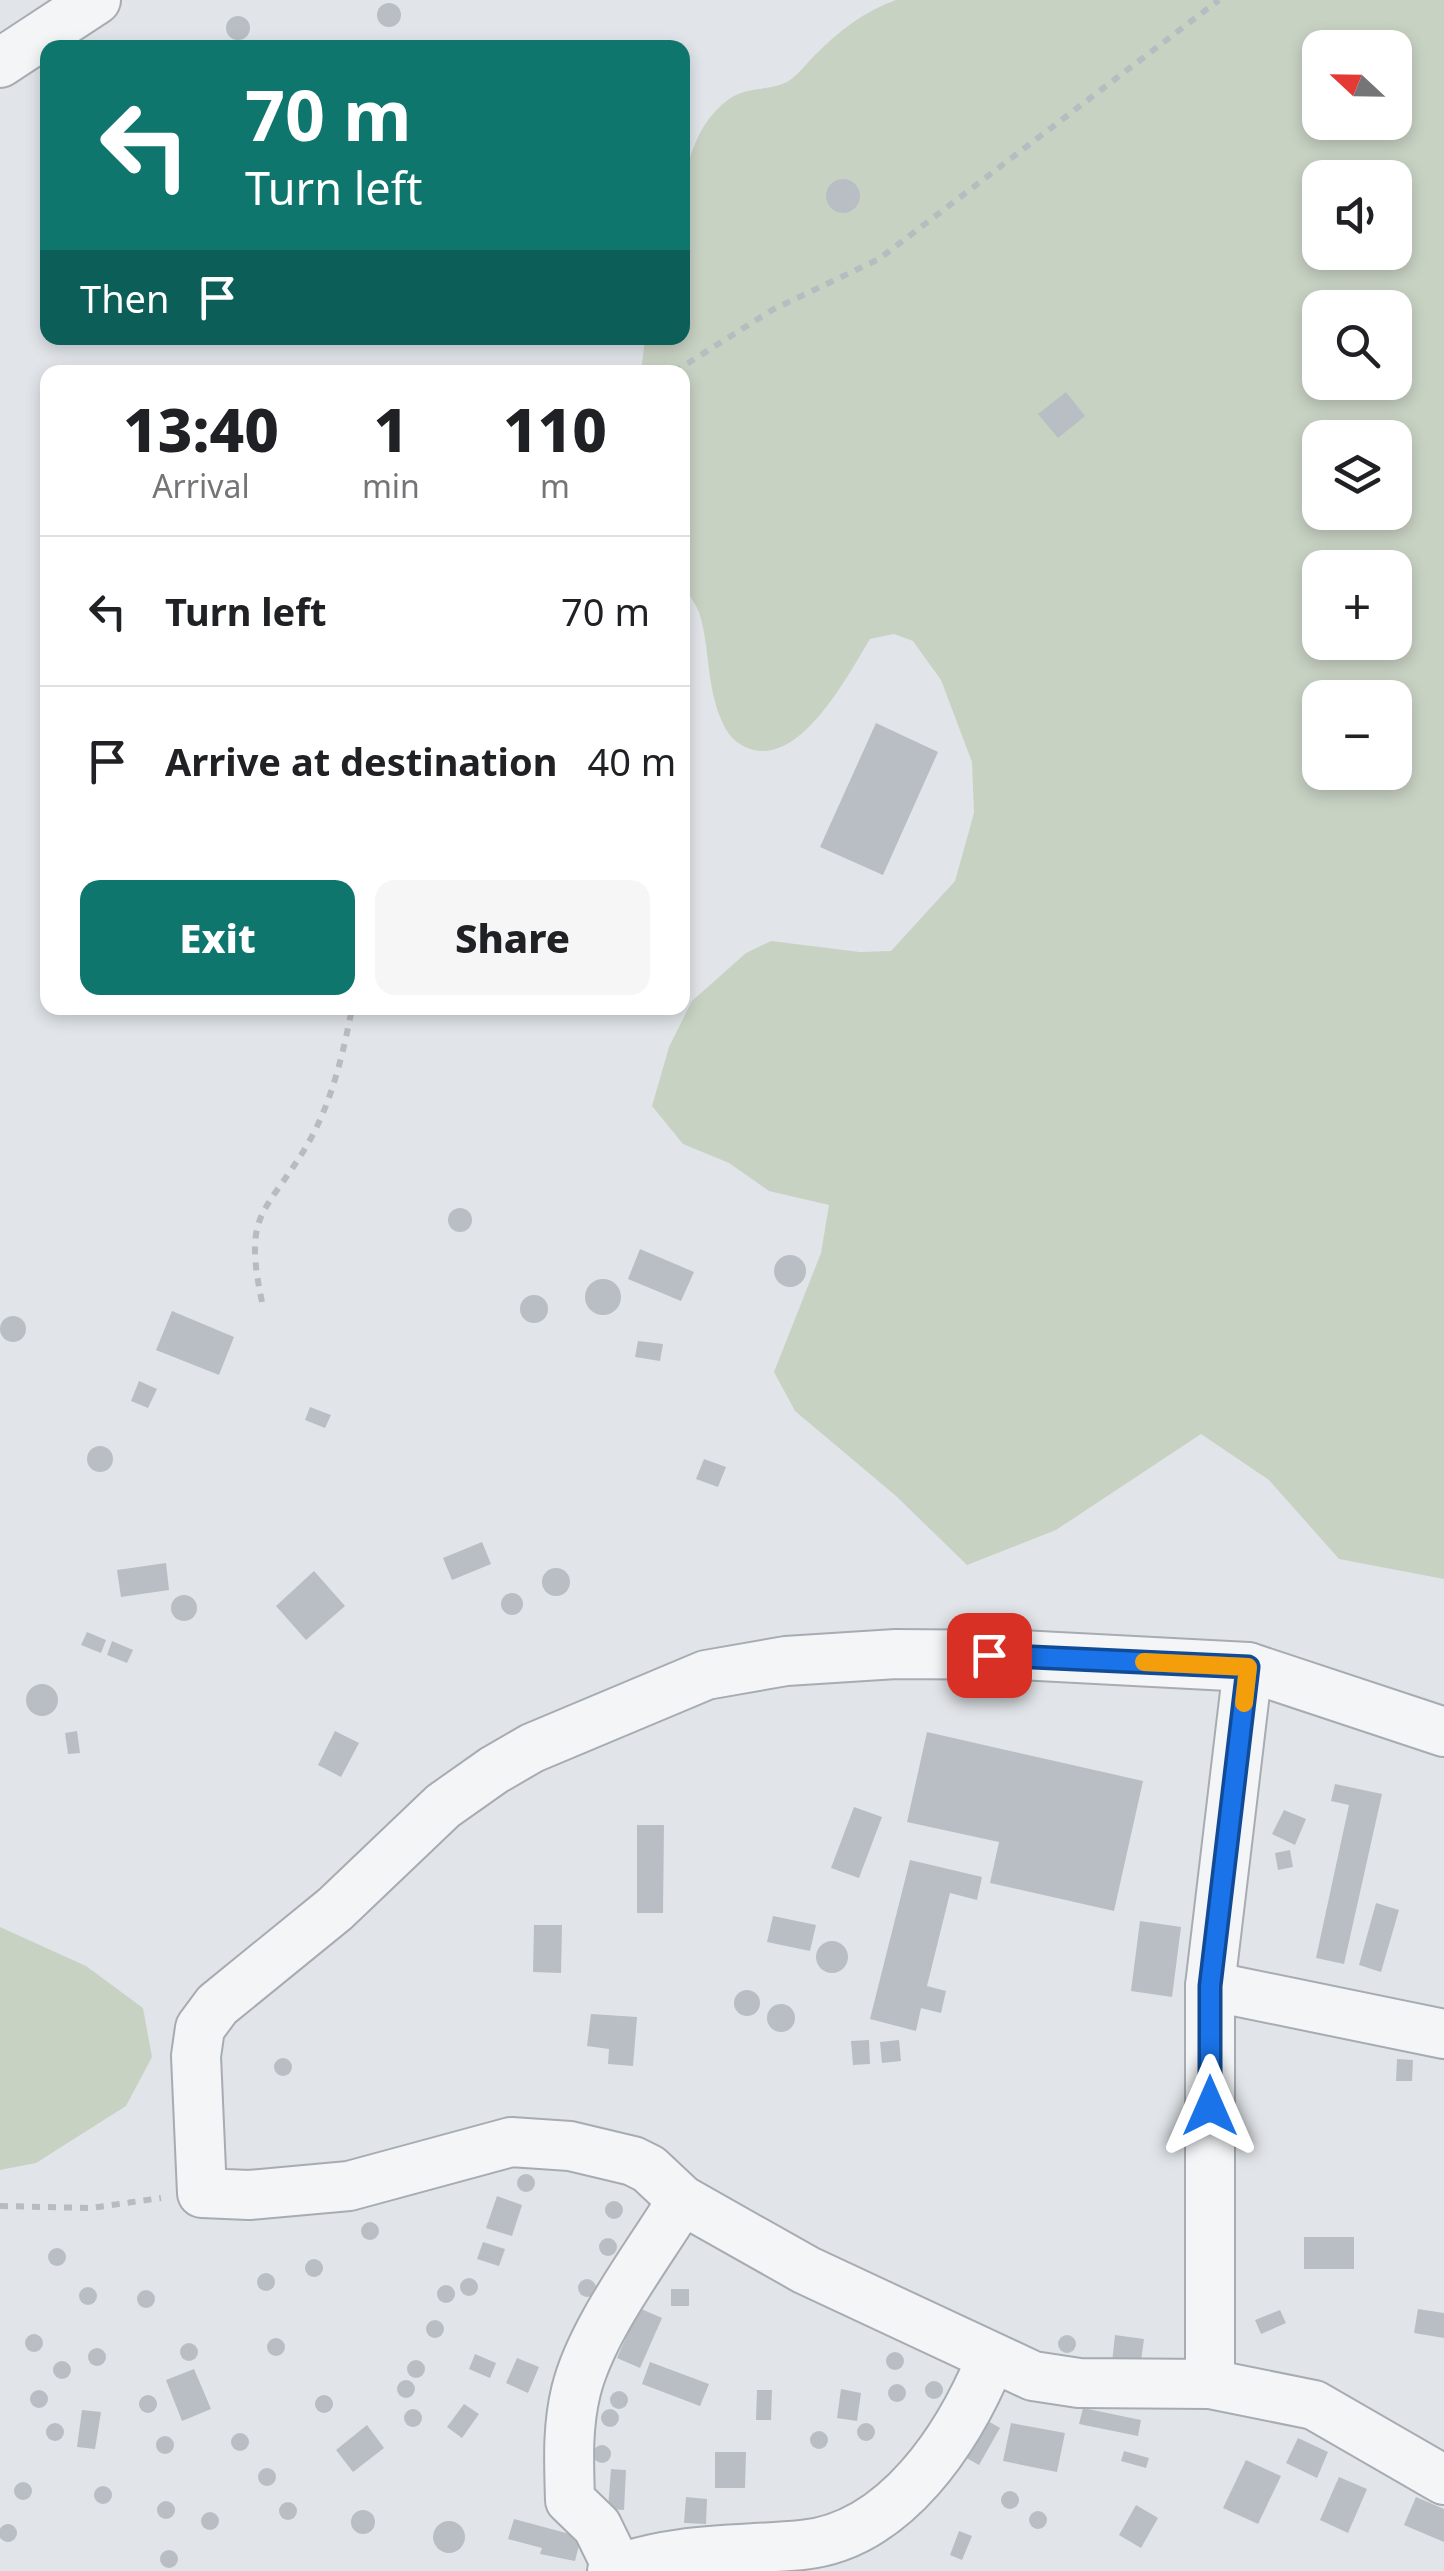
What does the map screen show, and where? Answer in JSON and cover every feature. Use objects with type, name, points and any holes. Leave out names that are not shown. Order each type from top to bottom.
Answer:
[{"type":"street","points":[[0,63],[96,0]]},
{"type":"street","points":[[1444,1732],[1248,1667],[896,1654],[786,1661],[706,1675],[532,1748],[444,1806],[335,1910],[216,2004],[200,2028],[196,2056],[202,2193],[249,2195],[349,2186],[512,2142],[570,2146],[633,2161],[649,2169],[682,2200],[806,2270],[1033,2376],[1080,2383],[1210,2384],[1314,2405],[1444,2480]]},
{"type":"street","points":[[1210,2384],[1210,1986],[1248,1667]]},
{"type":"street","points":[[1210,1986],[1444,2034]]},
{"type":"street","points":[[682,2200],[603,2325],[577,2387],[571,2417],[570,2500],[596,2526],[615,2570],[686,2551],[806,2545],[862,2526],[916,2482],[974,2401],[992,2359]]},
{"type":"path","points":[[685,365],[772,310],[879,259],[1219,0]]},
{"type":"path","points":[[262,1302],[253,1237],[262,1210],[305,1148],[324,1110],[350,1015]]},
{"type":"path","points":[[0,2206],[92,2208],[202,2193]]},
{"type":"green space","points":[[896,0],[1444,0],[1444,1579],[1339,1559],[1269,1480],[1201,1434],[1056,1530],[967,1565],[896,1496],[795,1411],[774,1372],[821,1253],[829,1205],[769,1191],[729,1163],[683,1144],[652,1106],[669,1047],[685,1015],[690,1015],[692,1001],[746,953],[771,941],[860,952],[891,951],[955,881],[974,813],[972,762],[941,680],[913,641],[894,634],[870,639],[819,716],[784,746],[765,751],[745,747],[728,732],[713,692],[699,612],[690,597],[690,365],[642,365],[644,345],[690,345],[690,159],[708,120],[736,95],[787,82],[842,30]]},
{"type":"green space","points":[[0,1927],[86,1966],[143,2008],[152,2057],[126,2106],[36,2163],[0,2170]]},
{"type":"building","points":[[389,3],[398,6],[398,24],[389,27],[380,24],[377,15],[380,6]]},
{"type":"building","points":[[238,16],[247,19],[247,37],[238,40],[229,37],[226,28],[229,19]]},
{"type":"building","points":[[843,179],[855,184],[860,196],[855,208],[843,213],[831,208],[826,196],[831,184]]},
{"type":"building","points":[[1066,392],[1085,416],[1058,438],[1038,414]]},
{"type":"building","points":[[876,723],[938,752],[883,875],[820,847]]},
{"type":"building","points":[[460,1208],[469,1211],[469,1229],[460,1232],[451,1229],[448,1220],[451,1211]]},
{"type":"building","points":[[640,1249],[694,1272],[681,1301],[628,1279]]},
{"type":"building","points":[[790,1255],[802,1259],[806,1271],[802,1283],[790,1287],[778,1283],[774,1271],[778,1259]]},
{"type":"building","points":[[603,1279],[615,1285],[621,1297],[615,1309],[603,1315],[591,1309],[585,1297],[591,1285]]},
{"type":"building","points":[[534,1295],[544,1299],[548,1309],[544,1319],[534,1323],[524,1319],[520,1309],[524,1299]]},
{"type":"building","points":[[172,1311],[234,1337],[219,1375],[156,1350]]},
{"type":"building","points":[[13,1316],[22,1320],[26,1329],[22,1338],[13,1342],[4,1338],[0,1329],[4,1320]]},
{"type":"building","points":[[638,1341],[663,1344],[660,1361],[635,1357]]},
{"type":"building","points":[[139,1381],[157,1389],[148,1408],[131,1401]]},
{"type":"building","points":[[310,1407],[331,1415],[325,1428],[305,1420]]},
{"type":"building","points":[[100,1446],[109,1450],[113,1459],[109,1468],[100,1472],[91,1468],[87,1459],[91,1450]]},
{"type":"building","points":[[704,1459],[726,1467],[718,1487],[696,1479]]},
{"type":"building","points":[[482,1542],[491,1564],[452,1580],[443,1558]]},
{"type":"building","points":[[166,1563],[169,1590],[121,1597],[117,1570]]},
{"type":"building","points":[[556,1568],[566,1572],[570,1582],[566,1592],[556,1596],[546,1592],[542,1582],[546,1572]]},
{"type":"building","points":[[314,1571],[345,1606],[306,1640],[276,1606]]},
{"type":"building","points":[[512,1593],[520,1596],[520,1612],[512,1615],[504,1612],[501,1604],[504,1596]]},
{"type":"building","points":[[184,1595],[193,1599],[197,1608],[193,1617],[184,1621],[175,1617],[171,1608],[175,1599]]},
{"type":"building","points":[[87,1632],[106,1640],[101,1653],[81,1645]]},
{"type":"building","points":[[112,1641],[133,1650],[127,1663],[107,1655]]},
{"type":"building","points":[[42,1684],[54,1688],[58,1700],[54,1712],[42,1716],[30,1712],[26,1700],[30,1688]]},
{"type":"building","points":[[77,1731],[80,1753],[68,1754],[65,1733]]},
{"type":"building","points":[[335,1731],[359,1743],[341,1777],[318,1765]]},
{"type":"building","points":[[927,1732],[1143,1781],[1114,1911],[990,1883],[999,1842],[907,1822]]},
{"type":"building","points":[[1335,1784],[1382,1794],[1344,1964],[1316,1958],[1349,1805],[1331,1801]]},
{"type":"building","points":[[854,1807],[882,1817],[859,1878],[831,1868]]},
{"type":"building","points":[[1284,1810],[1306,1819],[1295,1845],[1272,1834]]},
{"type":"building","points":[[637,1825],[664,1825],[663,1913],[637,1913]]},
{"type":"building","points":[[1290,1850],[1293,1867],[1278,1870],[1275,1853]]},
{"type":"building","points":[[910,1860],[982,1877],[977,1900],[950,1893],[927,1986],[946,1991],[941,2013],[921,2008],[916,2031],[870,2019]]},
{"type":"building","points":[[1376,1903],[1399,1910],[1381,1972],[1359,1965]]},
{"type":"building","points":[[773,1916],[816,1925],[810,1951],[767,1942]]},
{"type":"building","points":[[1140,1921],[1181,1927],[1172,1997],[1131,1991]]},
{"type":"building","points":[[534,1925],[562,1925],[561,1973],[533,1972]]},
{"type":"building","points":[[832,1941],[843,1946],[848,1957],[843,1968],[832,1973],[821,1968],[816,1957],[821,1946]]},
{"type":"building","points":[[747,1990],[756,1994],[760,2003],[756,2012],[747,2016],[738,2012],[734,2003],[738,1994]]},
{"type":"building","points":[[781,2004],[791,2008],[795,2018],[791,2028],[781,2032],[771,2028],[767,2018],[771,2008]]},
{"type":"building","points":[[591,2014],[637,2017],[633,2066],[608,2064],[609,2049],[587,2046]]},
{"type":"building","points":[[869,2040],[870,2064],[853,2065],[851,2041]]},
{"type":"building","points":[[899,2040],[901,2061],[882,2063],[880,2042]]},
{"type":"building","points":[[283,2058],[290,2060],[290,2074],[283,2076],[276,2074],[274,2067],[276,2060]]},
{"type":"building","points":[[1397,2059],[1413,2060],[1412,2081],[1396,2081]]},
{"type":"building","points":[[526,2174],[533,2176],[533,2190],[526,2192],[519,2190],[517,2183],[519,2176]]},
{"type":"building","points":[[497,2196],[522,2205],[512,2236],[486,2228]]},
{"type":"building","points":[[614,2201],[621,2203],[621,2217],[614,2219],[607,2217],[605,2210],[607,2203]]},
{"type":"building","points":[[370,2222],[379,2231],[370,2240],[361,2231]]},
{"type":"building","points":[[1304,2237],[1354,2237],[1354,2269],[1304,2269]]},
{"type":"building","points":[[608,2238],[615,2240],[615,2254],[608,2256],[601,2254],[599,2247],[601,2240]]},
{"type":"building","points":[[483,2242],[505,2249],[499,2266],[477,2259]]},
{"type":"building","points":[[57,2248],[64,2250],[64,2264],[57,2266],[50,2264],[48,2257],[50,2250]]},
{"type":"building","points":[[314,2259],[321,2261],[321,2275],[314,2277],[307,2275],[305,2268],[307,2261]]},
{"type":"building","points":[[266,2273],[273,2275],[273,2289],[266,2291],[259,2289],[257,2282],[259,2275]]},
{"type":"building","points":[[469,2278],[476,2280],[476,2294],[469,2296],[462,2294],[460,2287],[462,2280]]},
{"type":"building","points":[[587,2279],[594,2281],[594,2295],[587,2297],[580,2295],[578,2288],[580,2281]]},
{"type":"building","points":[[446,2285],[455,2294],[446,2303],[437,2294]]},
{"type":"building","points":[[88,2287],[95,2289],[95,2303],[88,2305],[81,2303],[79,2296],[81,2289]]},
{"type":"building","points":[[671,2289],[689,2289],[689,2306],[671,2306]]},
{"type":"building","points":[[146,2290],[153,2292],[153,2306],[146,2308],[139,2306],[137,2299],[139,2292]]},
{"type":"building","points":[[639,2308],[662,2318],[640,2368],[617,2358]]},
{"type":"building","points":[[1418,2309],[1444,2313],[1444,2338],[1414,2333]]},
{"type":"building","points":[[1280,2310],[1286,2323],[1261,2334],[1255,2320]]},
{"type":"building","points":[[435,2320],[442,2322],[442,2336],[435,2338],[428,2336],[426,2329],[428,2322]]},
{"type":"building","points":[[34,2334],[41,2336],[41,2350],[34,2352],[27,2350],[25,2343],[27,2336]]},
{"type":"building","points":[[1067,2335],[1074,2337],[1074,2351],[1067,2353],[1060,2351],[1058,2344],[1060,2337]]},
{"type":"building","points":[[1115,2335],[1144,2339],[1140,2368],[1112,2363]]},
{"type":"building","points":[[276,2338],[283,2340],[283,2354],[276,2356],[269,2354],[267,2347],[269,2340]]},
{"type":"building","points":[[189,2343],[196,2345],[196,2359],[189,2361],[182,2359],[180,2352],[182,2345]]},
{"type":"building","points":[[97,2348],[104,2350],[104,2364],[97,2366],[90,2364],[88,2357],[90,2350]]},
{"type":"building","points":[[895,2352],[902,2354],[902,2368],[895,2370],[888,2368],[886,2361],[888,2354]]},
{"type":"building","points":[[475,2354],[496,2363],[490,2378],[469,2369]]},
{"type":"building","points":[[517,2358],[539,2367],[528,2393],[506,2383]]},
{"type":"building","points":[[416,2360],[425,2369],[416,2378],[407,2369]]},
{"type":"building","points":[[62,2361],[69,2363],[69,2377],[62,2379],[55,2377],[53,2370],[55,2363]]},
{"type":"building","points":[[650,2362],[709,2384],[700,2406],[642,2384]]},
{"type":"building","points":[[194,2369],[211,2409],[182,2421],[166,2380]]},
{"type":"building","points":[[406,2380],[413,2382],[413,2396],[406,2398],[399,2396],[397,2389],[399,2382]]},
{"type":"building","points":[[934,2381],[941,2383],[941,2397],[934,2399],[927,2397],[925,2390],[927,2383]]},
{"type":"building","points":[[897,2384],[906,2393],[897,2402],[888,2393]]},
{"type":"building","points":[[841,2389],[861,2393],[857,2421],[837,2418]]},
{"type":"building","points":[[39,2390],[46,2392],[46,2406],[39,2408],[32,2406],[30,2399],[32,2392]]},
{"type":"building","points":[[757,2390],[772,2390],[771,2420],[756,2420]]},
{"type":"building","points":[[619,2391],[626,2393],[626,2407],[619,2409],[612,2407],[610,2400],[612,2393]]},
{"type":"building","points":[[148,2395],[155,2397],[155,2411],[148,2413],[141,2411],[139,2404],[141,2397]]},
{"type":"building","points":[[324,2395],[331,2397],[331,2411],[324,2413],[317,2411],[315,2404],[317,2397]]},
{"type":"building","points":[[464,2404],[479,2414],[462,2438],[447,2427]]},
{"type":"building","points":[[1083,2408],[1141,2420],[1138,2436],[1079,2424]]},
{"type":"building","points":[[413,2409],[420,2411],[420,2425],[413,2427],[406,2425],[404,2418],[406,2411]]},
{"type":"building","points":[[610,2409],[617,2411],[617,2425],[610,2427],[603,2425],[601,2418],[603,2411]]},
{"type":"building","points":[[82,2410],[101,2412],[95,2449],[77,2447]]},
{"type":"building","points":[[981,2417],[1000,2428],[979,2465],[961,2455]]},
{"type":"building","points":[[55,2423],[62,2425],[62,2439],[55,2441],[48,2439],[46,2432],[48,2425]]},
{"type":"building","points":[[866,2423],[873,2425],[873,2439],[866,2441],[859,2439],[857,2432],[859,2425]]},
{"type":"building","points":[[1011,2423],[1065,2433],[1057,2472],[1003,2461]]},
{"type":"building","points":[[367,2425],[384,2448],[353,2472],[336,2450]]},
{"type":"building","points":[[819,2431],[826,2433],[826,2447],[819,2449],[812,2447],[810,2440],[812,2433]]},
{"type":"building","points":[[240,2433],[247,2435],[247,2449],[240,2451],[233,2449],[231,2442],[233,2435]]},
{"type":"building","points":[[165,2436],[172,2438],[172,2452],[165,2454],[158,2452],[156,2445],[158,2438]]},
{"type":"building","points":[[1298,2438],[1328,2452],[1317,2478],[1286,2463]]},
{"type":"building","points":[[602,2445],[611,2454],[602,2463],[593,2454]]},
{"type":"building","points":[[1124,2451],[1149,2458],[1146,2468],[1121,2461]]},
{"type":"building","points":[[715,2452],[746,2452],[745,2488],[715,2488]]},
{"type":"building","points":[[1246,2460],[1281,2476],[1258,2524],[1223,2508]]},
{"type":"building","points":[[267,2468],[276,2477],[267,2486],[258,2477]]},
{"type":"building","points":[[611,2469],[626,2470],[624,2510],[608,2509]]},
{"type":"building","points":[[1339,2477],[1367,2489],[1348,2533],[1320,2520]]},
{"type":"building","points":[[23,2482],[30,2484],[30,2498],[23,2500],[16,2498],[14,2491],[16,2484]]},
{"type":"building","points":[[103,2486],[110,2488],[110,2502],[103,2504],[96,2502],[94,2495],[96,2488]]},
{"type":"building","points":[[1010,2491],[1017,2493],[1017,2507],[1010,2509],[1003,2507],[1001,2500],[1003,2493]]},
{"type":"building","points":[[686,2497],[707,2499],[706,2524],[684,2523]]},
{"type":"building","points":[[1416,2497],[1444,2509],[1444,2542],[1404,2525]]},
{"type":"building","points":[[166,2501],[173,2503],[173,2517],[166,2519],[159,2517],[157,2510],[159,2503]]},
{"type":"building","points":[[288,2502],[295,2504],[295,2518],[288,2520],[281,2518],[279,2511],[281,2504]]},
{"type":"building","points":[[1136,2505],[1158,2518],[1141,2548],[1119,2535]]},
{"type":"building","points":[[363,2510],[375,2522],[363,2534],[351,2522]]},
{"type":"building","points":[[1038,2511],[1045,2513],[1045,2527],[1038,2529],[1031,2527],[1029,2520],[1031,2513]]},
{"type":"building","points":[[210,2512],[217,2514],[217,2528],[210,2530],[203,2528],[201,2521],[203,2514]]},
{"type":"building","points":[[514,2519],[581,2537],[575,2561],[540,2554],[542,2548],[508,2539]]},
{"type":"building","points":[[449,2521],[461,2525],[465,2537],[461,2549],[449,2553],[437,2549],[433,2537],[437,2525]]},
{"type":"building","points":[[8,2524],[17,2533],[8,2542],[-1,2533]]},
{"type":"building","points":[[959,2531],[972,2536],[962,2560],[950,2555]]},
{"type":"building","points":[[169,2550],[178,2559],[169,2568],[160,2559]]},
{"type":"slow traffic","points":[[1144,1662],[1248,1667],[1244,1703]]},
{"type":"route","points":[[989,1655],[1248,1667],[1210,1986],[1210,2106]]}]
